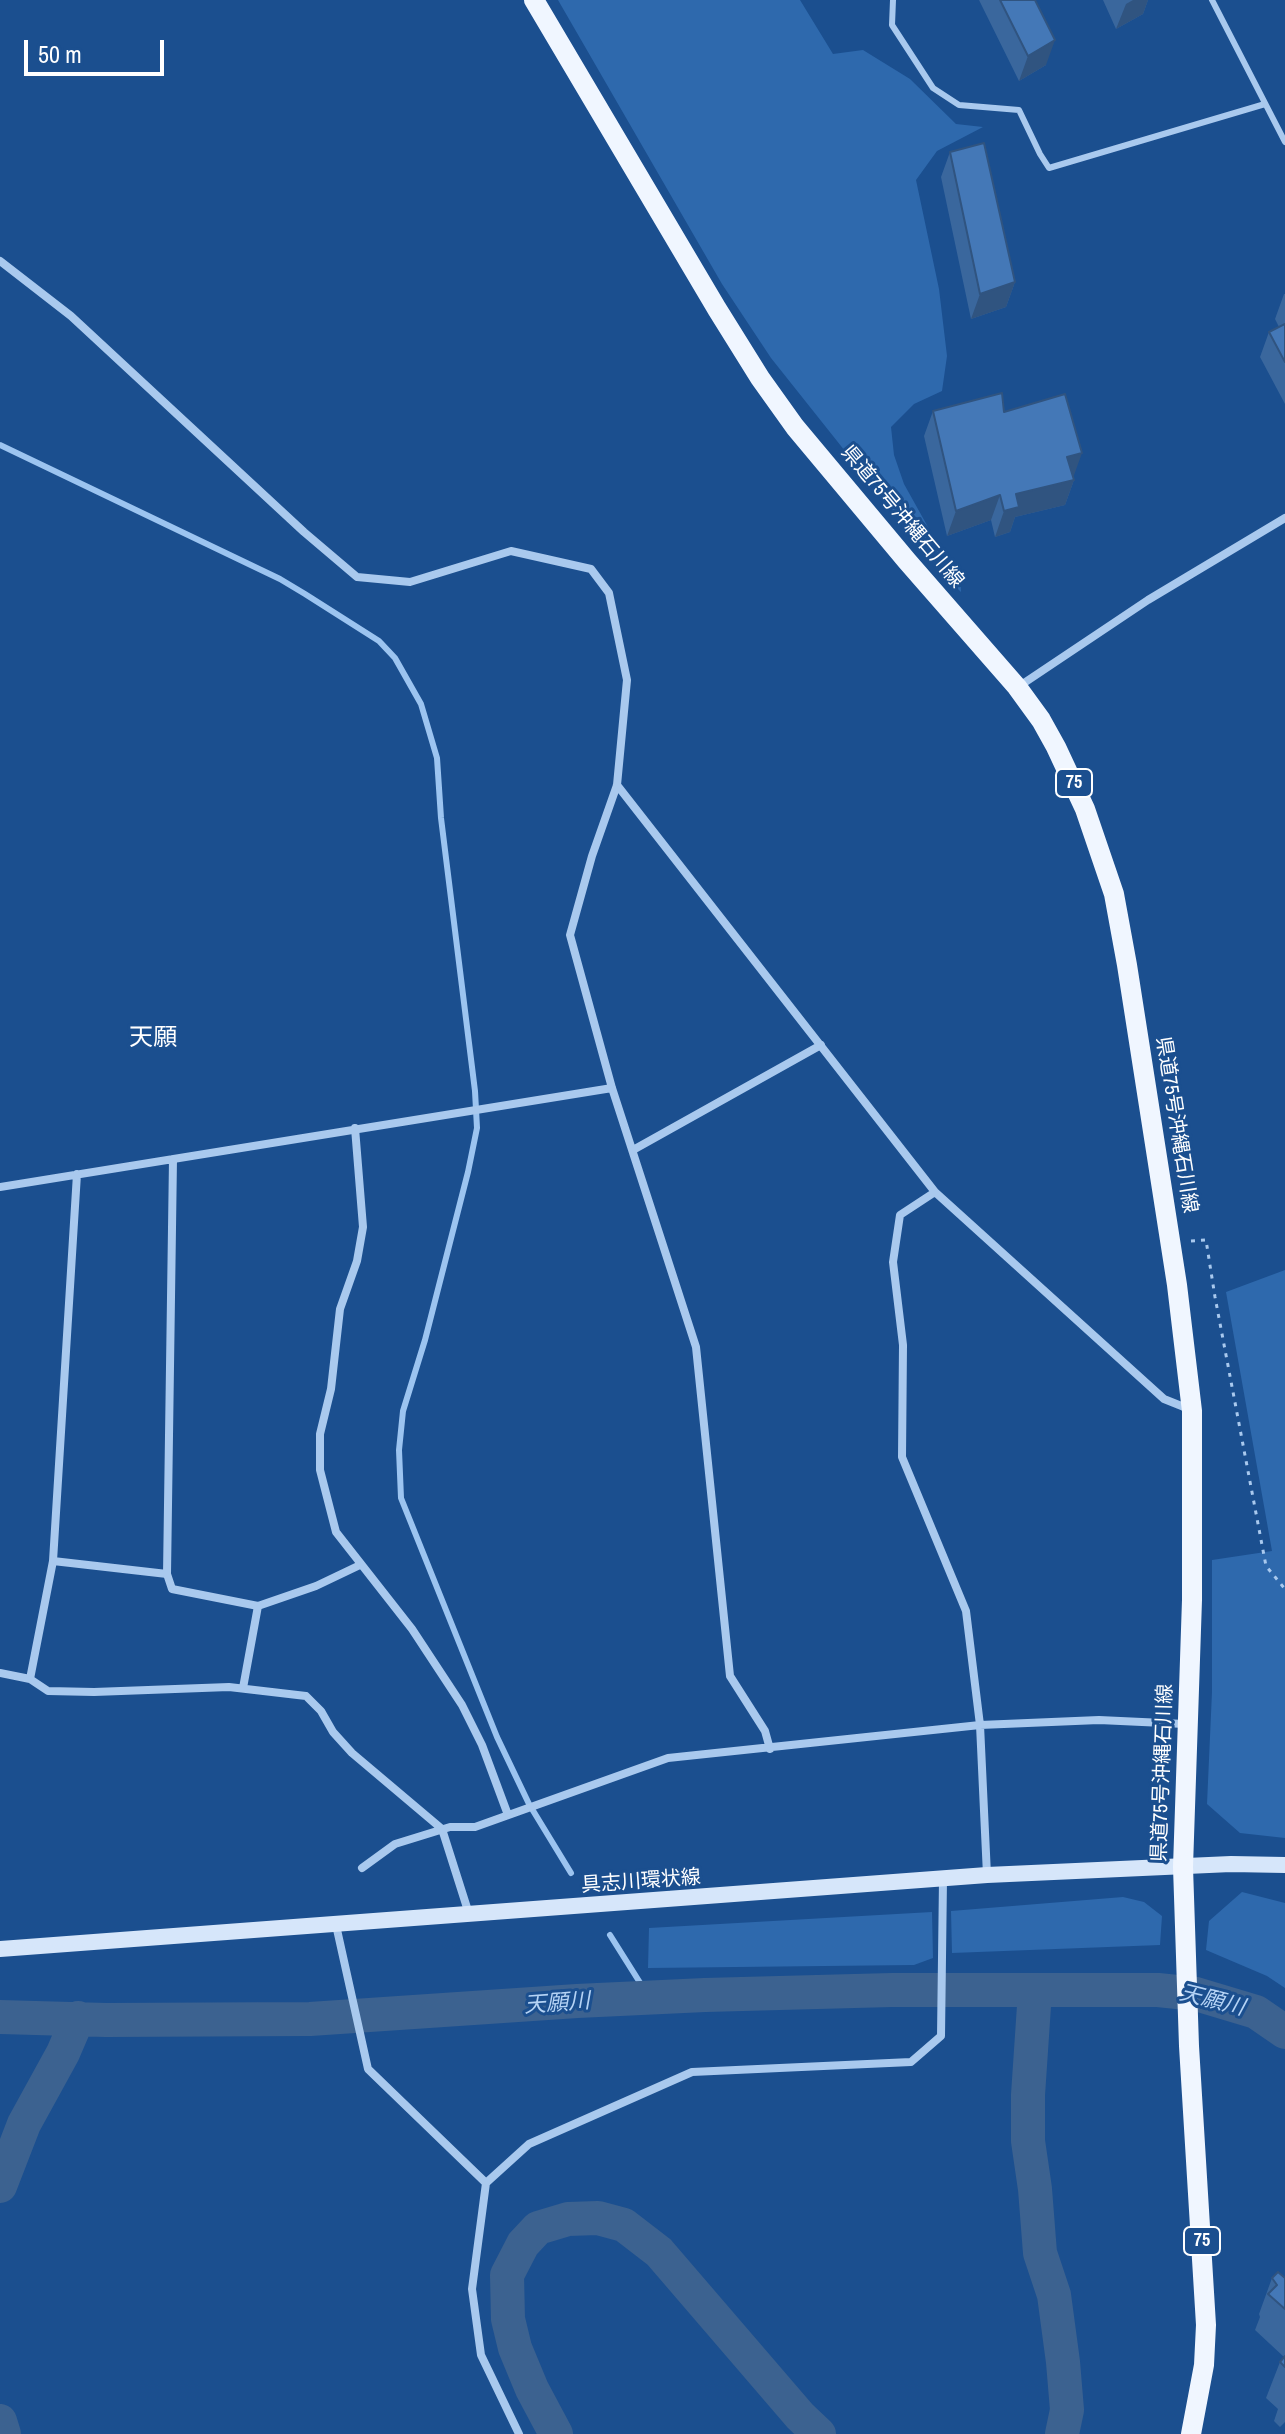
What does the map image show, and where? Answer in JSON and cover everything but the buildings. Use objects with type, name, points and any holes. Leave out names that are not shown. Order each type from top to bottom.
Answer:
[{"type":"main road","name":"県道75号沖縄石川線","points":[[534,0],[760,378],[795,427],[1017,687],[1041,720],[1072,780],[1100,848],[1114,894],[1170,1242],[1192,1411],[1192,1600],[1183,1867],[1189,2046],[1206,2325],[1204,2365],[1191,2434]]},
{"type":"main road","name":"具志川環状線","points":[[0,1949],[987,1875],[1285,1865]]},
{"type":"street","points":[[0,261],[71,316],[304,532],[357,577],[410,582],[511,551],[591,569],[609,593],[627,680],[617,785],[592,856],[570,935],[612,1088],[696,1347],[730,1676],[765,1731],[770,1749]]},
{"type":"street","points":[[1017,687],[1148,600],[1285,518]]},
{"type":"street","points":[[617,785],[935,1192],[1164,1399],[1192,1411]]},
{"type":"street","points":[[633,1150],[821,1045]]},
{"type":"street","points":[[0,1187],[612,1088]]},
{"type":"street","points":[[355,1128],[363,1227],[357,1261],[340,1309],[331,1389],[320,1434],[320,1470],[336,1532],[412,1629],[462,1705],[482,1745],[508,1815]]},
{"type":"street","points":[[173,1159],[167,1574],[172,1589],[258,1606],[316,1586],[360,1565]]},
{"type":"street","points":[[30,1679],[53,1561],[77,1174]]},
{"type":"street","points":[[935,1192],[900,1215],[893,1262],[903,1345],[902,1457],[966,1611],[980,1725],[987,1875]]},
{"type":"street","points":[[53,1561],[167,1574]]},
{"type":"street","points":[[243,1688],[258,1606]]},
{"type":"street","points":[[0,1673],[30,1679],[48,1691],[229,1687],[306,1696],[352,1753],[442,1829],[469,1915]]},
{"type":"street","points":[[362,1868],[395,1844],[450,1827],[475,1827],[668,1758],[980,1725],[1099,1720],[1188,1724]]},
{"type":"street","points":[[519,2434],[481,2355],[472,2289],[486,2183],[529,2144],[692,2072],[911,2062],[941,2036],[943,1879]]},
{"type":"street","points":[[336,1925],[368,2069],[486,2183]]},
{"type":"lane","points":[[893,0],[892,25],[933,88],[959,105],[1019,110],[1049,168],[1265,104]]},
{"type":"lane","points":[[1212,0],[1285,142]]},
{"type":"path","points":[[1170,1242],[1206,1240],[1266,1566],[1285,1589]]},
{"type":"shaded area","points":[[558,0],[800,0],[833,54],[863,50],[910,79],[956,124],[983,127],[937,151],[916,180],[939,289],[947,356],[942,391],[914,404],[891,427],[894,455],[904,484],[938,545],[960,573],[961,592],[942,573],[771,358],[722,284]]},
{"type":"shaded area","points":[[1285,1270],[1285,1838],[1240,1833],[1207,1804],[1212,1692],[1212,1560],[1272,1551],[1226,1292]]},
{"type":"shaded area","points":[[1242,1892],[1285,1903],[1285,1988],[1267,1976],[1206,1950],[1209,1921]]},
{"type":"shaded area","points":[[1123,1897],[1144,1902],[1162,1916],[1160,1945],[952,1953],[951,1911]]},
{"type":"shaded area","points":[[932,1912],[933,1958],[914,1965],[648,1968],[649,1928]]},
{"type":"waterway","points":[[0,445],[280,579],[305,594],[379,641],[395,658],[421,704],[437,758],[441,818],[477,1128],[425,1340],[403,1411],[399,1450],[401,1498],[497,1737],[529,1804],[571,1873]]},
{"type":"waterway","points":[[610,1935],[649,1997]]},
{"type":"waterway","name":"天願川","points":[[0,2017],[310,2019],[705,1995],[892,1990],[1158,1990],[1196,1994],[1256,2012],[1285,2032]]},
{"type":"waterway","name":"天願川","points":[[1035,1991],[1028,2141],[1040,2253],[1054,2295],[1063,2362],[1067,2410],[1062,2434]]},
{"type":"waterway","name":"天願川","points":[[0,2186],[24,2124],[63,2053],[78,2018]]},
{"type":"waterway","name":"天願川","points":[[556,2434],[515,2348],[508,2319],[507,2275],[523,2244],[538,2228],[568,2219],[598,2218],[624,2225],[659,2252],[819,2434]]},
{"type":"waterway","name":"天願川","points":[[0,2421],[4,2434]]},
{"type":"district","name":"天願","points":[[153,1039]]}]
